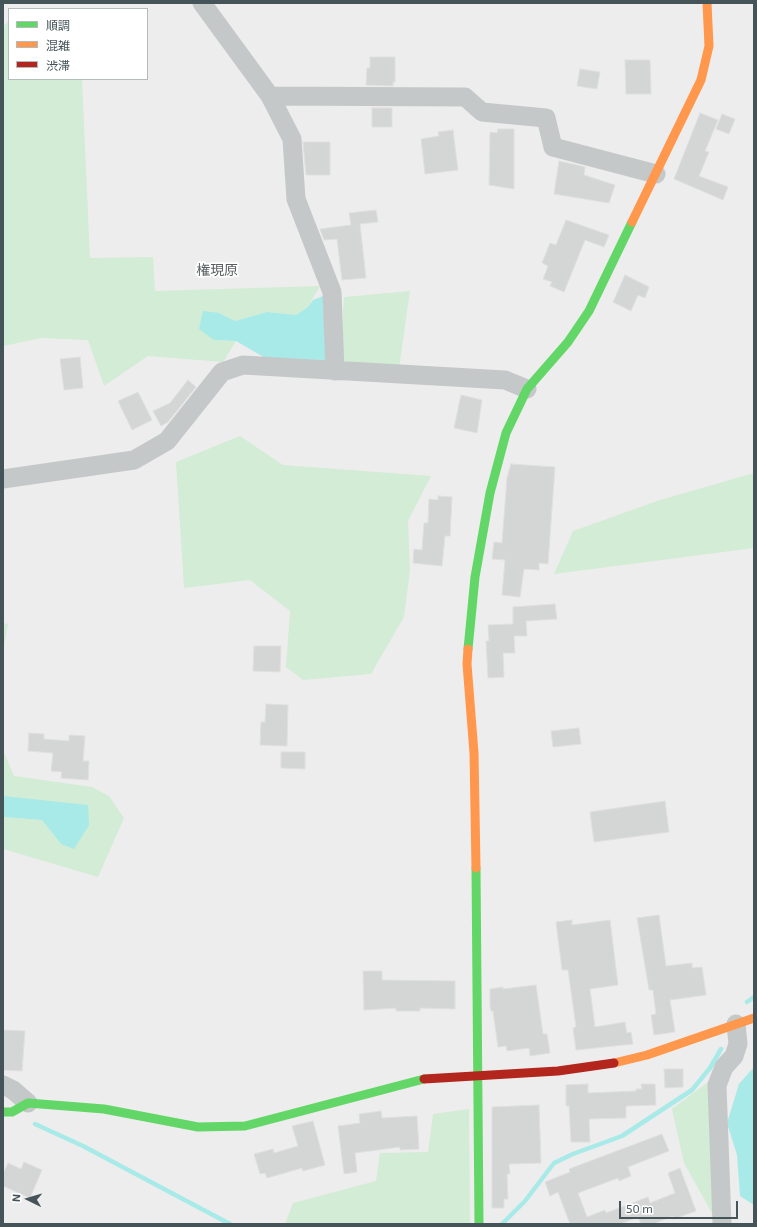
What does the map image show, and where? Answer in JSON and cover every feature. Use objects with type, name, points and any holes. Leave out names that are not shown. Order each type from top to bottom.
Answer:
[{"type":"street","points":[[202,3],[270,96],[292,139],[296,199],[332,292],[335,371]]},
{"type":"street","points":[[479,1224],[479,1074],[474,753],[466,664],[475,577],[490,493],[506,433],[527,389],[568,342],[589,311],[701,80],[709,46],[707,3]]},
{"type":"street","points":[[270,96],[465,97],[482,112],[546,118],[553,147],[656,174]]},
{"type":"street","points":[[3,479],[134,460],[167,441],[222,372],[243,365],[505,380],[527,389]]},
{"type":"street","points":[[3,1112],[12,1112],[28,1103],[104,1109],[198,1127],[245,1126],[419,1079],[479,1074],[558,1071],[605,1065],[661,1051],[754,1018]]},
{"type":"street","points":[[722,1224],[717,1085],[724,1067],[734,1056],[738,1044],[736,1024]]},
{"type":"street","points":[[3,1085],[13,1090],[28,1103]]},
{"type":"green space","points":[[8,21],[8,80],[82,80],[90,258],[153,257],[155,291],[320,286],[308,307],[296,315],[267,312],[235,321],[219,313],[214,340],[236,341],[223,362],[148,356],[104,386],[88,340],[41,338],[3,346],[3,27]]},
{"type":"green space","points":[[410,291],[399,368],[340,362],[344,297]]},
{"type":"green space","points":[[240,436],[283,465],[431,476],[408,521],[410,570],[404,617],[371,674],[303,680],[286,667],[290,611],[250,580],[184,588],[176,462]]},
{"type":"green space","points":[[754,473],[754,548],[554,574],[573,531],[660,500]]},
{"type":"green space","points":[[3,623],[8,624],[3,652]]},
{"type":"green space","points":[[3,750],[14,776],[92,787],[109,796],[124,818],[98,877],[3,849],[3,817],[42,820],[61,844],[89,825],[3,796]]},
{"type":"green space","points":[[708,1082],[714,1217],[684,1163],[672,1109]]},
{"type":"green space","points":[[469,1109],[470,1224],[285,1224],[293,1203],[376,1181],[380,1153],[428,1152],[433,1114]]},
{"type":"water","points":[[323,296],[326,360],[267,359],[236,341],[214,340],[199,329],[203,311],[219,313],[235,321],[267,312],[296,315],[308,307],[313,300]]},
{"type":"water","points":[[3,796],[88,805],[89,825],[74,849],[61,844],[42,820],[3,817]]},
{"type":"water","points":[[754,1067],[754,1205],[740,1196],[737,1155],[727,1123],[739,1084]]},
{"type":"building","points":[[370,57],[395,57],[395,82],[393,82],[393,86],[366,85],[367,68],[370,68]]},
{"type":"building","points":[[625,60],[650,60],[651,94],[626,94]]},
{"type":"building","points":[[580,69],[600,72],[597,89],[577,86]]},
{"type":"building","points":[[372,108],[392,108],[392,127],[372,127]]},
{"type":"building","points":[[700,113],[718,120],[705,151],[709,152],[699,176],[728,187],[723,200],[674,179]]},
{"type":"building","points":[[722,114],[735,119],[729,134],[716,129]]},
{"type":"building","points":[[498,129],[514,129],[514,189],[489,185],[490,132],[497,133]]},
{"type":"building","points":[[453,130],[458,170],[425,174],[421,139],[439,136],[438,132]]},
{"type":"building","points":[[303,142],[330,142],[330,175],[306,175]]},
{"type":"building","points":[[559,161],[585,167],[584,175],[615,185],[609,203],[554,194]]},
{"type":"building","points":[[376,210],[378,222],[360,224],[366,278],[342,280],[337,239],[324,240],[320,229],[351,225],[349,213]]},
{"type":"building","points":[[566,220],[609,235],[604,247],[585,240],[564,292],[550,286],[552,282],[543,279],[548,266],[542,263],[550,243],[556,245]]},
{"type":"building","points":[[625,275],[649,287],[645,298],[638,295],[631,311],[613,302]]},
{"type":"building","points":[[80,357],[83,388],[64,390],[60,359]]},
{"type":"building","points":[[188,380],[196,387],[168,422],[161,426],[153,411],[170,403]]},
{"type":"building","points":[[138,392],[152,420],[132,430],[118,401]]},
{"type":"building","points":[[461,395],[482,400],[477,433],[454,428]]},
{"type":"building","points":[[511,464],[555,467],[548,564],[539,563],[539,570],[524,569],[520,597],[502,595],[505,560],[492,559],[494,542],[502,543],[507,478]]},
{"type":"building","points":[[438,496],[452,497],[450,536],[445,536],[442,566],[413,563],[414,549],[422,550],[424,523],[428,523],[429,499],[438,500]]},
{"type":"building","points":[[555,604],[557,619],[526,621],[527,636],[514,636],[515,653],[503,653],[504,677],[488,678],[486,641],[489,641],[488,625],[513,624],[513,607]]},
{"type":"building","points":[[254,646],[281,646],[280,672],[253,671]]},
{"type":"building","points":[[266,704],[288,705],[287,746],[260,745],[261,722],[265,722]]},
{"type":"building","points":[[579,728],[581,744],[553,747],[551,731]]},
{"type":"building","points":[[29,733],[44,734],[44,739],[69,741],[69,735],[85,736],[83,761],[89,761],[88,780],[61,778],[62,772],[51,771],[53,753],[28,751]]},
{"type":"building","points":[[281,752],[305,752],[305,769],[281,768]]},
{"type":"building","points":[[665,801],[669,832],[594,842],[590,812]]},
{"type":"building","points":[[659,915],[666,966],[692,963],[692,968],[702,967],[706,995],[670,1000],[675,1032],[654,1035],[651,1015],[656,1014],[653,990],[649,990],[637,918]]},
{"type":"building","points":[[572,920],[572,925],[610,920],[618,985],[590,989],[595,1027],[625,1022],[627,1033],[631,1032],[633,1044],[576,1050],[573,1028],[576,1027],[568,970],[562,970],[556,922]]},
{"type":"building","points":[[363,971],[382,971],[382,980],[455,981],[455,1009],[420,1008],[420,1011],[396,1011],[396,1008],[364,1010]]},
{"type":"building","points":[[536,985],[543,1034],[547,1034],[550,1053],[530,1056],[529,1048],[507,1051],[506,1046],[498,1047],[493,1011],[491,1011],[490,1006],[490,989]]},
{"type":"building","points":[[3,1030],[25,1031],[22,1071],[3,1070]]},
{"type":"building","points":[[664,1069],[683,1069],[683,1087],[665,1088]]},
{"type":"building","points":[[588,1084],[588,1093],[636,1091],[636,1089],[642,1089],[641,1084],[655,1084],[656,1105],[626,1106],[626,1118],[589,1119],[590,1142],[571,1142],[569,1106],[566,1106],[566,1085]]},
{"type":"building","points":[[539,1105],[541,1163],[509,1164],[510,1174],[507,1174],[508,1199],[504,1199],[504,1208],[492,1208],[492,1107]]},
{"type":"building","points":[[381,1111],[382,1118],[417,1116],[419,1149],[400,1150],[400,1147],[355,1153],[357,1172],[344,1174],[338,1126],[360,1123],[359,1114]]},
{"type":"building","points":[[313,1121],[325,1165],[303,1171],[302,1168],[267,1178],[265,1173],[260,1174],[254,1154],[273,1149],[274,1153],[298,1146],[292,1126]]},
{"type":"building","points":[[662,1134],[669,1151],[628,1167],[631,1176],[619,1181],[618,1178],[578,1193],[587,1217],[605,1210],[606,1213],[648,1197],[650,1203],[675,1193],[668,1173],[680,1168],[696,1211],[674,1219],[673,1216],[653,1224],[641,1224],[638,1217],[620,1224],[570,1224],[558,1192],[550,1196],[545,1182],[570,1172],[569,1169]]},
{"type":"building","points":[[24,1162],[42,1170],[30,1198],[3,1186],[3,1174],[8,1163],[21,1169]]},
{"type":"waterway","points":[[747,1002],[754,997]]},
{"type":"waterway","points":[[502,1224],[525,1201],[554,1163],[573,1154],[622,1136],[692,1090],[710,1068],[721,1049]]},
{"type":"waterway","points":[[35,1124],[83,1146],[230,1224]]},
{"type":"traffic: fast","points":[[468,649],[475,577],[490,493],[506,433],[527,389],[568,342],[589,311],[632,222]]},
{"type":"traffic: fast","points":[[476,868],[479,1224]]},
{"type":"traffic: fast","points":[[3,1112],[12,1112],[28,1103],[104,1109],[198,1127],[245,1126],[424,1079]]},
{"type":"traffic: slow","points":[[632,222],[701,80],[709,46],[707,3]]},
{"type":"traffic: slow","points":[[468,649],[467,664],[474,753],[476,868]]},
{"type":"traffic: slow","points":[[614,1063],[647,1055],[754,1018]]},
{"type":"traffic: jam","points":[[424,1079],[558,1071],[614,1063]]},
{"type":"district","name":"権現原","points":[[217,270]]}]
